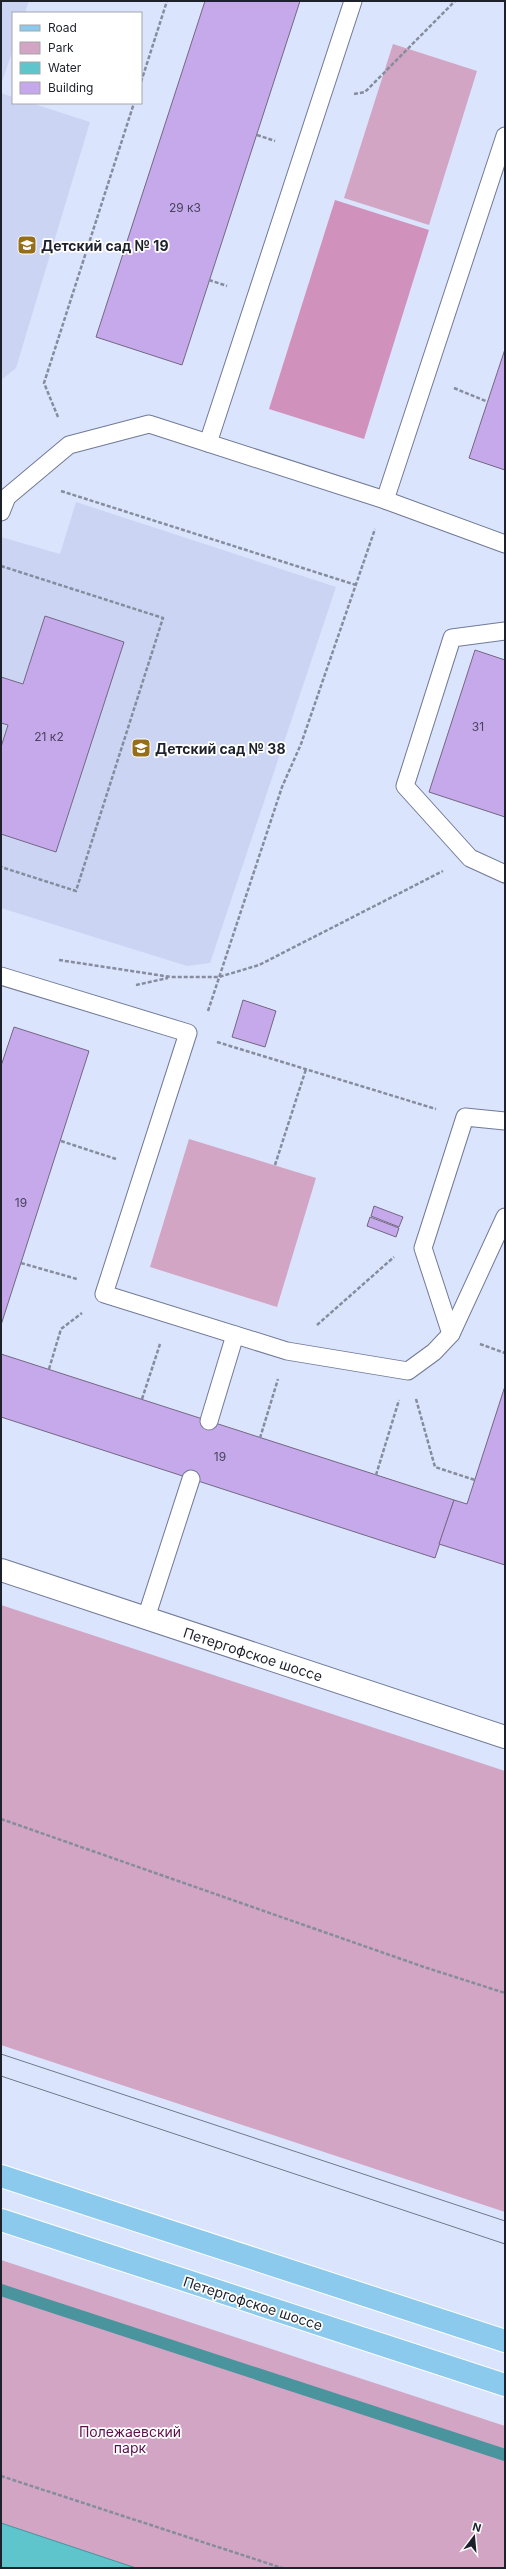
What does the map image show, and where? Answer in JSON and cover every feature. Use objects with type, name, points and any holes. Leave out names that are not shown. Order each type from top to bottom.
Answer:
[{"type":"main road","points":[[1,2176],[505,2341]]},
{"type":"main road","name":"Петергофское шоссе","points":[[1,2220],[505,2385]]},
{"type":"street","name":"Петергофское шоссе","points":[[1,1570],[505,1737]]},
{"type":"lane","points":[[208,443],[353,1]]},
{"type":"lane","points":[[385,500],[505,136]]},
{"type":"lane","points":[[1,512],[7,497],[69,445],[149,424],[385,500],[505,544]]},
{"type":"lane","points":[[505,631],[452,638],[405,786],[470,858],[505,874]]},
{"type":"lane","points":[[1,976],[188,1033],[105,1291],[170,1315],[287,1351],[408,1371],[434,1352],[451,1334],[505,1217]]},
{"type":"lane","points":[[451,1334],[423,1248],[465,1117],[505,1121]]},
{"type":"lane","points":[[209,1421],[235,1335]]},
{"type":"lane","points":[[146,1618],[191,1479]]},
{"type":"path","points":[[142,79],[167,1]]},
{"type":"path","points":[[320,100],[365,92],[455,1]]},
{"type":"path","points":[[69,445],[44,382],[134,104]]},
{"type":"path","points":[[426,376],[488,402]]},
{"type":"path","points":[[27,480],[356,585]]},
{"type":"path","points":[[219,977],[282,787],[301,744],[385,500]]},
{"type":"path","points":[[1,566],[163,618],[76,891],[1,867]]},
{"type":"path","points":[[56,960],[171,977],[219,977],[259,966],[470,858]]},
{"type":"path","points":[[214,1042],[465,1117]]},
{"type":"path","points":[[275,1165],[306,1069]]},
{"type":"path","points":[[60,1141],[145,1169]]},
{"type":"path","points":[[260,1438],[287,1351],[404,1249],[423,1248]]},
{"type":"path","points":[[21,1263],[105,1291]]},
{"type":"path","points":[[49,1369],[62,1329],[105,1291]]},
{"type":"path","points":[[142,1400],[170,1315]]},
{"type":"path","points":[[376,1475],[408,1371]]},
{"type":"path","points":[[408,1371],[435,1467],[475,1480]]},
{"type":"path","points":[[1,1820],[424,1968],[505,1993]]},
{"type":"path","points":[[1,2476],[282,2568]]},
{"type":"shaded area","points":[[1,1],[29,1],[25,12],[12,12],[12,52],[1,85]]},
{"type":"shaded area","name":"Детский сад № 19","points":[[1,93],[12,97],[12,104],[34,104],[90,122],[16,368],[1,380]]},
{"type":"shaded area","points":[[335,200],[429,230],[364,439],[269,409]]},
{"type":"shaded area","name":"Детский сад № 38","points":[[76,502],[336,587],[210,963],[187,966],[1,908],[1,537],[60,554]]},
{"type":"green space","points":[[393,44],[477,71],[429,225],[344,198]]},
{"type":"green space","points":[[189,1139],[316,1178],[277,1307],[150,1267]]},
{"type":"green space","points":[[1,1605],[505,1771],[505,2212],[1,2045]]},
{"type":"green space","name":"Полежаевский парк","points":[[1,2260],[505,2426],[505,2568],[1,2568]]},
{"type":"water","points":[[1,2523],[136,2568],[1,2568]]},
{"type":"building","points":[[205,1],[300,1],[182,365],[96,337]]},
{"type":"building","points":[[505,349],[505,470],[469,458]]},
{"type":"building","points":[[45,616],[124,642],[56,852],[1,834],[1,747],[8,725],[1,723],[1,677],[23,684]]},
{"type":"building","points":[[475,650],[505,660],[505,817],[429,792]]},
{"type":"building","points":[[243,1000],[276,1011],[265,1047],[232,1037]]},
{"type":"building","points":[[14,1027],[89,1051],[1,1325],[1,1066]]},
{"type":"building","points":[[374,1206],[403,1217],[399,1227],[371,1216]]},
{"type":"building","points":[[370,1217],[399,1228],[396,1237],[367,1226]]},
{"type":"building","points":[[1,1354],[454,1500],[435,1558],[1,1417]]},
{"type":"building","points":[[505,1386],[505,1565],[439,1544],[454,1500],[467,1504]]},
{"type":"waterway","points":[[1,2290],[505,2455]]},
{"type":"tram line","points":[[1,2054],[505,2221]]},
{"type":"tram line","points":[[1,2076],[505,2244]]},
{"type":"place","name":"Детский сад № 19","points":[[27,245]]},
{"type":"place","name":"Детский сад № 38","points":[[141,748]]}]
